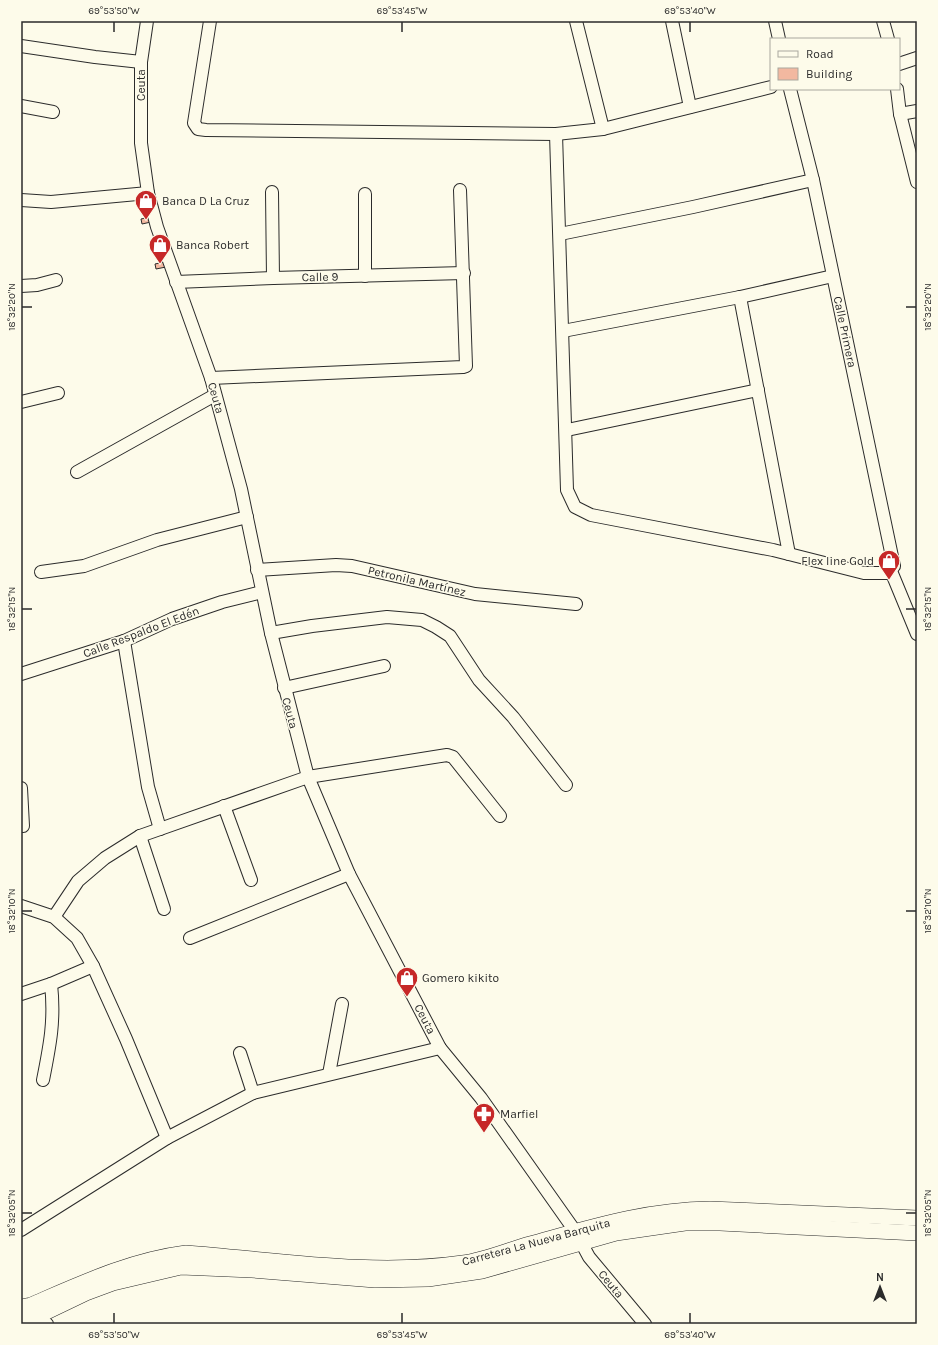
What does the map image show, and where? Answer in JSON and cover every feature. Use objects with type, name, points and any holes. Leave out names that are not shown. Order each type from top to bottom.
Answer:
[{"type":"street","name":"Ceuta","points":[[147,21],[141,62],[141,143],[148,193],[176,282],[211,378],[247,516],[271,633],[308,777],[349,874],[440,1048],[481,1098],[578,1237],[589,1257],[645,1324]]},
{"type":"street","points":[[210,21],[194,123],[198,129],[556,134],[603,129],[770,87]]},
{"type":"street","points":[[576,21],[603,129]]},
{"type":"street","points":[[672,21],[690,107]]},
{"type":"street","points":[[775,21],[779,38]]},
{"type":"street","points":[[883,21],[888,38]]},
{"type":"street","points":[[21,46],[141,62]]},
{"type":"street","points":[[900,64],[917,58]]},
{"type":"street","name":"Calle Primera","points":[[790,90],[813,180],[894,566],[890,572],[917,634]]},
{"type":"street","points":[[897,90],[900,114],[917,182]]},
{"type":"street","points":[[21,106],[53,112]]},
{"type":"street","points":[[900,114],[917,111]]},
{"type":"street","points":[[556,134],[567,430],[567,490],[576,507],[591,515],[789,554],[864,573],[890,572]]},
{"type":"street","points":[[560,234],[693,207],[813,180]]},
{"type":"street","points":[[211,378],[463,367],[467,362],[460,190]]},
{"type":"street","points":[[272,192],[273,278]]},
{"type":"street","points":[[21,200],[51,202],[148,193]]},
{"type":"street","points":[[365,194],[365,276]]},
{"type":"street","name":"Calle 9","points":[[176,282],[464,273]]},
{"type":"street","points":[[563,331],[740,297],[833,276]]},
{"type":"street","points":[[21,286],[37,285],[56,280]]},
{"type":"street","points":[[740,297],[789,554]]},
{"type":"street","points":[[567,430],[758,390]]},
{"type":"street","points":[[21,402],[58,393]]},
{"type":"street","points":[[77,472],[215,395]]},
{"type":"street","points":[[41,572],[84,566],[157,540],[247,516]]},
{"type":"street","name":"Petronila Martínez","points":[[257,570],[336,565],[352,566],[476,594],[576,604]]},
{"type":"street","name":"Calle Respaldo El Edén","points":[[21,674],[124,641],[172,618],[222,602],[262,592]]},
{"type":"street","points":[[271,633],[312,626],[387,617],[422,620],[436,627],[450,636],[479,680],[513,717],[566,785]]},
{"type":"street","points":[[124,641],[148,787],[160,829]]},
{"type":"street","points":[[284,688],[384,666]]},
{"type":"street","points":[[54,917],[78,882],[105,858],[140,836],[308,777],[447,755],[453,757],[500,816]]},
{"type":"street","points":[[21,788],[23,826]]},
{"type":"street","points":[[224,806],[251,880]]},
{"type":"street","points":[[140,836],[164,909]]},
{"type":"street","points":[[190,938],[349,874]]},
{"type":"street","points":[[21,906],[54,917],[76,938],[93,966],[126,1038],[167,1138]]},
{"type":"street","points":[[21,994],[51,984],[93,966]]},
{"type":"street","points":[[43,1080],[53,1031],[54,1008],[51,984]]},
{"type":"street","points":[[329,1074],[342,1004]]},
{"type":"street","points":[[21,1230],[167,1138],[253,1093],[440,1048]]},
{"type":"street","points":[[240,1053],[253,1093]]},
{"type":"street","name":"Carretera La Nueva Barquita","points":[[21,1319],[42,1320],[86,1293],[113,1283],[181,1267],[252,1270],[376,1280],[428,1279],[482,1271],[578,1237],[619,1219],[676,1209],[710,1209],[917,1218]]},
{"type":"street","name":"Carretera La Nueva Barquita","points":[[21,1307],[133,1263],[180,1254],[376,1269],[465,1263],[578,1237],[685,1223],[720,1223],[917,1233]]},
{"type":"building","name":"Banca D La Cruz","points":[[150,217],[151,222],[142,224],[141,219]]},
{"type":"building","name":"Banca Robert","points":[[164,262],[166,267],[156,269],[155,264]]},
{"type":"place","name":"Banca D La Cruz","points":[[146,220]]},
{"type":"place","name":"Banca Robert","points":[[160,264]]},
{"type":"place","name":"Flex line Gold","points":[[889,580]]},
{"type":"place","name":"Gomero kikito","points":[[407,998]]},
{"type":"place","name":"Marfiel","points":[[484,1134]]}]
